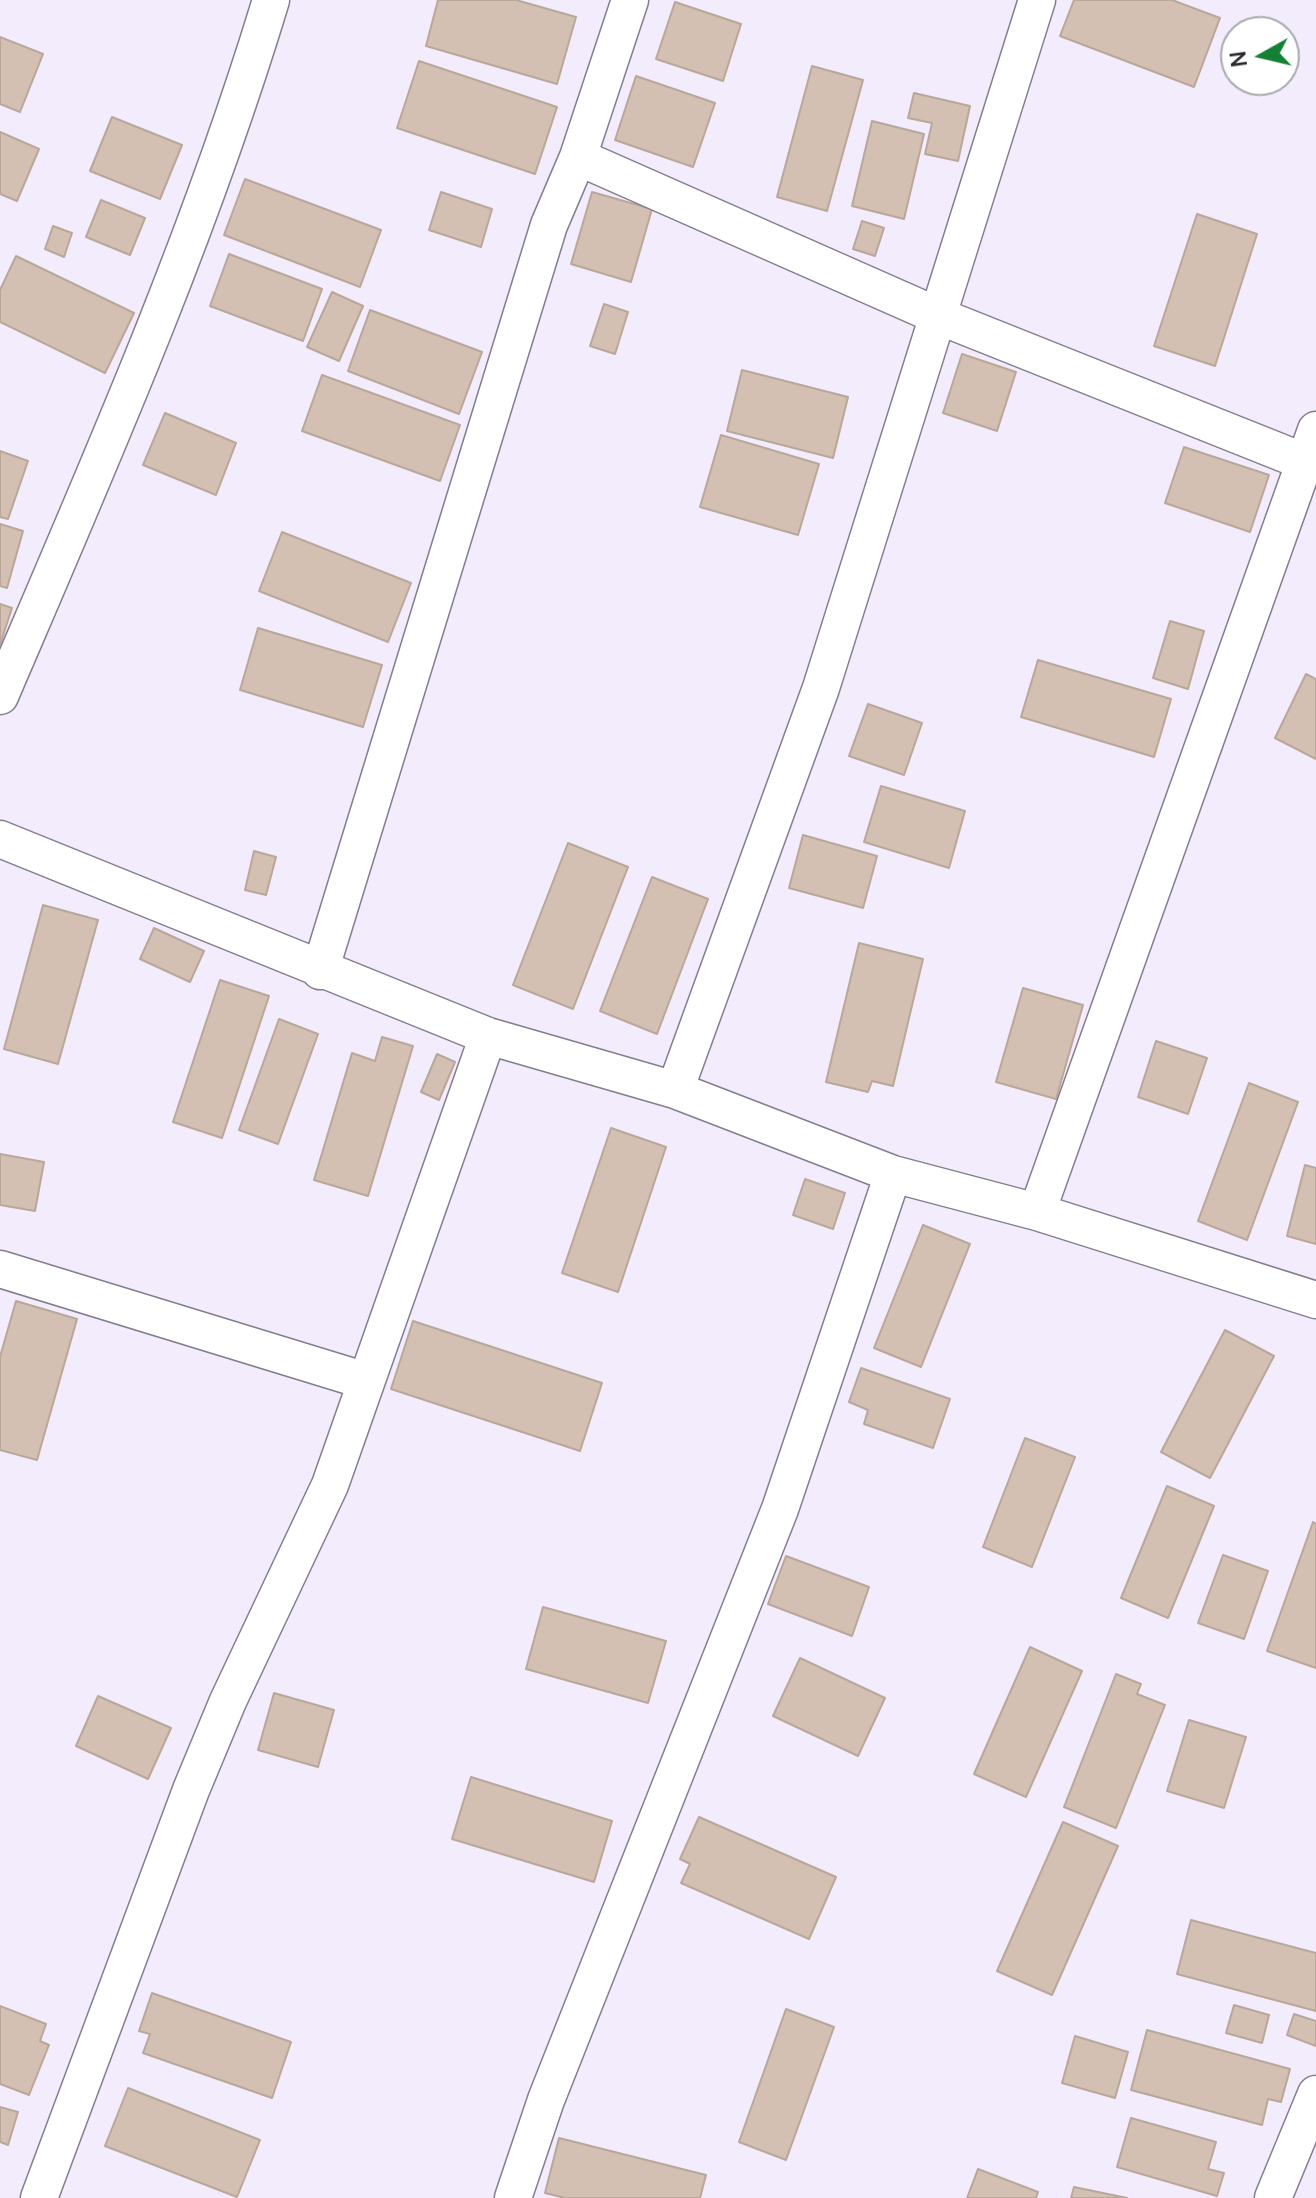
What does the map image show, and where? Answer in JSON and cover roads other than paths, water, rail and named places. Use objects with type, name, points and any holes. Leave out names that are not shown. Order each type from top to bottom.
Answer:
[{"type":"street","points":[[0,696],[128,398],[244,89],[271,0]]},
{"type":"street","points":[[320,971],[549,225],[578,157],[630,0]]},
{"type":"street","points":[[675,1090],[821,688],[1037,0]]},
{"type":"street","points":[[578,157],[936,315],[1310,446],[1037,1212]]},
{"type":"street","points":[[0,839],[320,971],[488,1036],[675,1090],[893,1174],[1037,1212],[1316,1300]]},
{"type":"street","points":[[39,2198],[191,1790],[228,1701],[330,1485],[488,1036]]},
{"type":"street","points":[[513,2198],[546,2100],[780,1509],[893,1174]]},
{"type":"street","points":[[4,1281],[366,1381]]},
{"type":"street","points":[[1273,2198],[1316,2094]]}]
